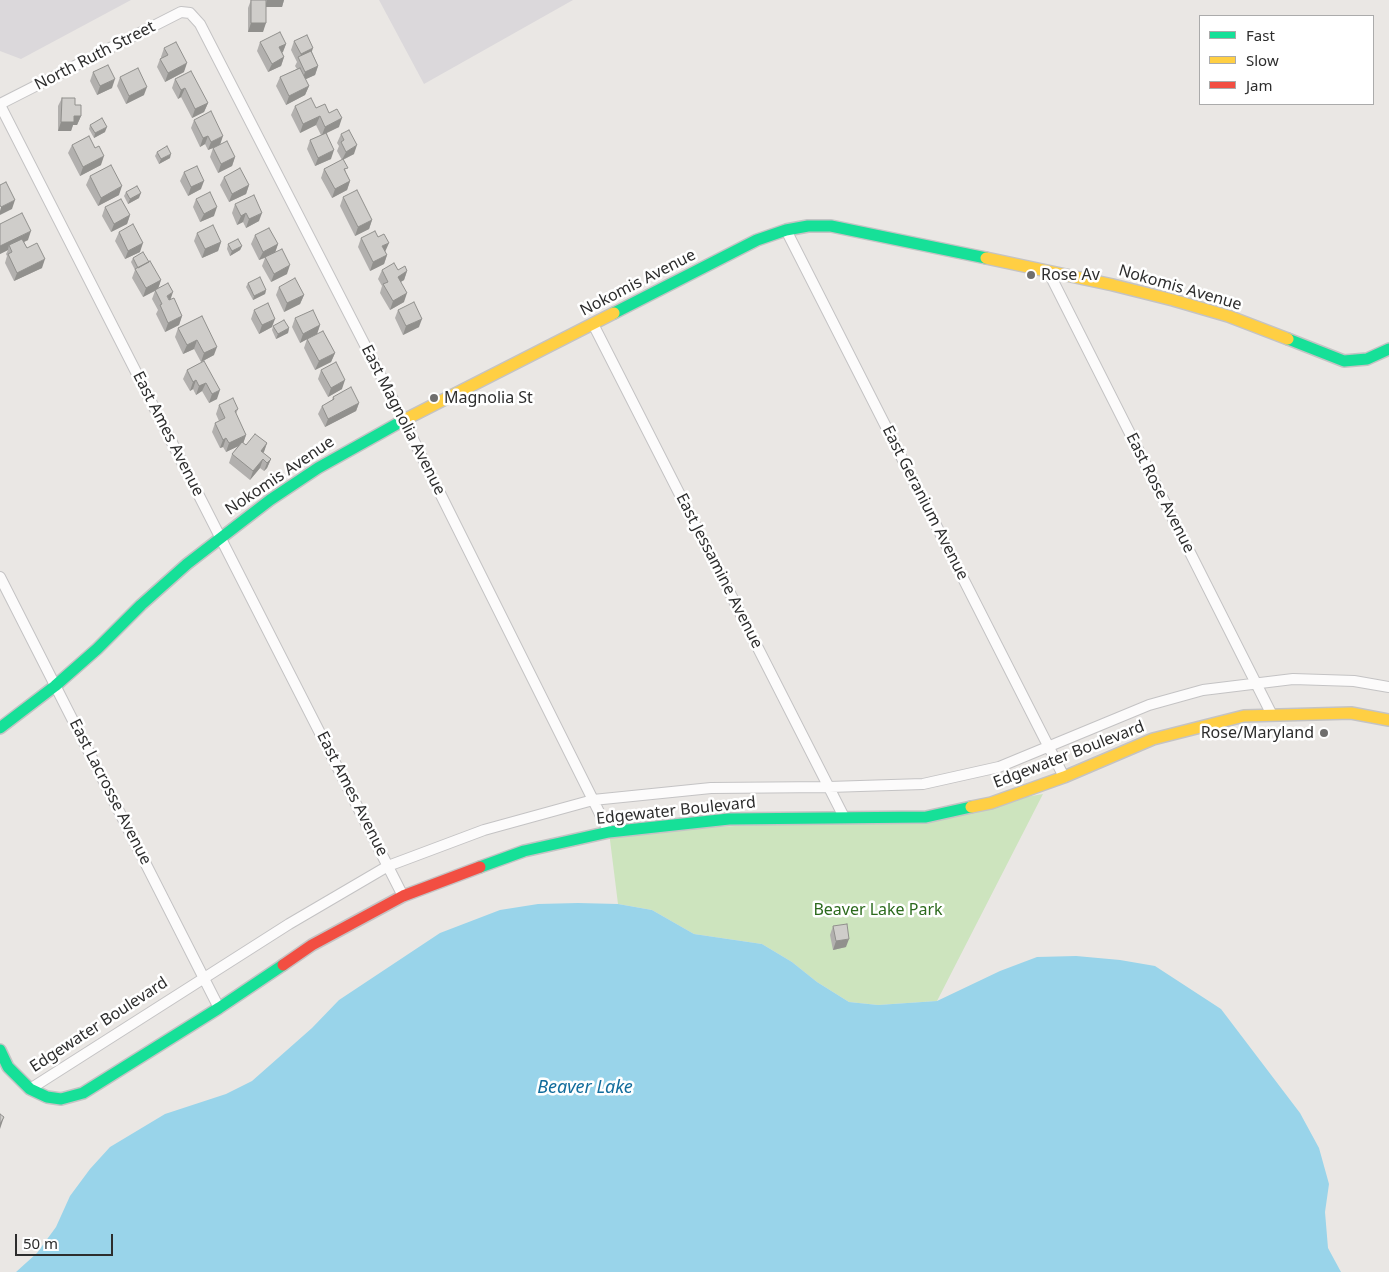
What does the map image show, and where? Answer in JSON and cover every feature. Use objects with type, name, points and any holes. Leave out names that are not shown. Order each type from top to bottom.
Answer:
[{"type":"street","name":"North Ruth Street","points":[[0,105],[181,12],[190,14]]},
{"type":"street","name":"East Magnolia Avenue","points":[[190,14],[200,24],[404,420],[609,832]]},
{"type":"street","name":"East Ames Avenue","points":[[0,105],[403,896]]},
{"type":"street","name":"Nokomis Avenue","points":[[0,728],[56,686],[141,605],[220,536],[318,468],[404,420],[757,240],[786,230],[808,226],[831,226],[1113,285],[1191,305],[1261,329],[1344,361],[1367,359],[1389,349]]},
{"type":"street","name":"East Geranium Avenue","points":[[786,230],[1064,777]]},
{"type":"street","name":"East Rose Avenue","points":[[1048,271],[1272,715]]},
{"type":"street","name":"East Jessamine Avenue","points":[[593,324],[844,817]]},
{"type":"street","name":"East Lacrosse Avenue","points":[[0,577],[219,1008]]},
{"type":"street","name":"Edgewater Boulevard","points":[[30,1089],[288,924],[388,866],[484,830],[593,800],[711,788],[923,784],[999,767],[1149,705],[1203,690],[1292,679],[1354,681],[1389,687]]},
{"type":"street","name":"Edgewater Boulevard","points":[[30,1089],[47,1097],[61,1100],[83,1093],[219,1008],[312,945],[403,896],[524,851],[609,832],[729,819],[926,817],[991,803],[1064,777],[1152,739],[1244,716],[1351,713],[1389,720]]},
{"type":"street","points":[[0,1050],[8,1067],[30,1089]]},
{"type":"shaded area","points":[[0,0],[131,0],[21,59],[0,51]]},
{"type":"shaded area","points":[[379,0],[573,0],[424,84]]},
{"type":"green space","name":"Beaver Lake Park","points":[[1043,794],[937,1001],[878,1005],[849,1002],[817,982],[792,962],[762,944],[694,934],[652,910],[618,904],[609,832],[926,817]]},
{"type":"water","name":"Beaver Lake","points":[[538,904],[618,904],[652,910],[694,934],[762,944],[792,962],[817,982],[849,1002],[878,1005],[937,1001],[1000,971],[1037,957],[1076,956],[1120,960],[1155,966],[1221,1009],[1300,1113],[1319,1148],[1329,1184],[1325,1212],[1328,1248],[1341,1272],[16,1272],[37,1253],[56,1227],[70,1196],[90,1169],[110,1147],[165,1114],[226,1094],[252,1081],[312,1028],[339,1000],[440,933],[500,910]]},
{"type":"building","points":[[251,0],[266,0],[266,23],[251,23]]},
{"type":"building","points":[[280,32],[286,44],[279,47],[284,57],[272,64],[260,42]]},
{"type":"building","points":[[307,35],[313,48],[301,54],[294,41]]},
{"type":"building","points":[[176,42],[187,63],[168,73],[160,59],[168,55],[164,48]]},
{"type":"building","points":[[311,51],[318,66],[305,72],[298,57]]},
{"type":"building","points":[[108,65],[115,79],[100,86],[93,72]]},
{"type":"building","points":[[138,68],[147,87],[129,96],[120,77]]},
{"type":"building","points":[[300,68],[309,86],[289,96],[280,77]]},
{"type":"building","points":[[191,71],[208,103],[195,109],[185,88],[181,90],[175,79]]},
{"type":"building","points":[[62,98],[75,98],[75,105],[81,105],[81,116],[74,116],[74,122],[61,122]]},
{"type":"building","points":[[311,98],[316,108],[325,104],[329,113],[337,109],[342,118],[325,127],[320,116],[303,124],[295,106]]},
{"type":"building","points":[[211,111],[223,136],[211,142],[208,136],[203,138],[194,120]]},
{"type":"building","points":[[102,118],[107,127],[95,133],[90,125]]},
{"type":"building","points":[[349,130],[357,145],[346,152],[341,142],[344,140],[341,134]]},
{"type":"building","points":[[326,133],[334,150],[318,158],[310,140]]},
{"type":"building","points":[[89,136],[95,148],[99,146],[104,156],[83,167],[72,145]]},
{"type":"building","points":[[227,141],[235,157],[221,164],[213,148]]},
{"type":"building","points":[[167,146],[171,154],[161,159],[157,152]]},
{"type":"building","points":[[343,159],[348,168],[344,169],[350,181],[335,189],[324,169]]},
{"type":"building","points":[[111,165],[122,186],[101,198],[90,176]]},
{"type":"building","points":[[197,166],[204,181],[191,187],[184,172]]},
{"type":"building","points":[[240,168],[249,185],[232,194],[224,177]]},
{"type":"building","points":[[6,182],[15,200],[1,207],[0,185]]},
{"type":"building","points":[[137,186],[141,193],[130,199],[126,192]]},
{"type":"building","points":[[357,190],[372,220],[358,227],[343,197]]},
{"type":"building","points":[[210,192],[217,207],[204,214],[196,199]]},
{"type":"building","points":[[254,195],[262,213],[249,219],[246,213],[241,216],[235,204]]},
{"type":"building","points":[[121,199],[130,215],[114,224],[105,207]]},
{"type":"building","points":[[22,213],[31,231],[0,246],[0,224]]},
{"type":"building","points":[[133,224],[143,243],[128,251],[119,232]]},
{"type":"building","points":[[213,225],[221,242],[205,249],[197,233]]},
{"type":"building","points":[[269,228],[278,244],[263,252],[255,235]]},
{"type":"building","points":[[375,231],[378,237],[384,234],[389,243],[382,246],[387,255],[373,262],[361,238]]},
{"type":"building","points":[[22,239],[27,248],[37,243],[45,259],[17,273],[8,254],[12,252],[9,245]]},
{"type":"building","points":[[238,239],[242,246],[232,251],[228,244]]},
{"type":"building","points":[[282,249],[290,265],[274,274],[265,257]]},
{"type":"building","points":[[143,252],[149,262],[138,268],[133,258]]},
{"type":"building","points":[[150,261],[161,280],[146,288],[135,269]]},
{"type":"building","points":[[394,263],[398,270],[405,266],[407,271],[398,277],[407,293],[393,301],[383,284],[388,282],[382,270]]},
{"type":"building","points":[[260,277],[266,290],[254,296],[248,283]]},
{"type":"building","points":[[295,278],[304,295],[287,303],[279,287]]},
{"type":"building","points":[[168,283],[173,292],[167,296],[169,300],[174,298],[182,316],[168,323],[155,290]]},
{"type":"building","points":[[414,302],[422,319],[406,326],[398,310]]},
{"type":"building","points":[[268,303],[275,319],[262,325],[254,310]]},
{"type":"building","points":[[313,310],[320,325],[303,334],[295,318]]},
{"type":"building","points":[[202,316],[217,347],[204,353],[197,340],[187,345],[178,328]]},
{"type":"building","points":[[284,320],[289,328],[278,334],[273,326]]},
{"type":"building","points":[[323,331],[335,353],[319,361],[307,339]]},
{"type":"building","points":[[204,361],[220,390],[212,394],[206,383],[199,386],[196,380],[193,382],[187,370]]},
{"type":"building","points":[[336,362],[345,380],[331,388],[321,370]]},
{"type":"building","points":[[351,387],[359,403],[328,419],[322,406]]},
{"type":"building","points":[[233,398],[238,409],[235,411],[246,435],[229,443],[226,438],[223,440],[215,423],[225,418],[219,405]]},
{"type":"building","points":[[255,434],[267,443],[261,451],[271,459],[267,463],[263,459],[253,471],[232,454],[242,442],[246,445]]},
{"type":"building","points":[[847,924],[849,939],[836,941],[833,926]]},
{"type":"building","points":[[0,1114],[4,1117],[0,1124]]},
{"type":"traffic: fast","points":[[614,313],[757,240],[786,230],[808,226],[831,226],[986,258]]},
{"type":"traffic: fast","points":[[1288,339],[1344,361],[1367,359],[1389,349]]},
{"type":"traffic: fast","points":[[0,728],[55,686],[187,564],[270,500],[318,468],[404,420]]},
{"type":"traffic: fast","points":[[480,867],[524,851],[609,832],[729,819],[926,817],[971,807]]},
{"type":"traffic: fast","points":[[0,1050],[8,1067],[30,1089],[47,1097],[61,1099],[83,1093],[219,1008],[283,965]]},
{"type":"traffic: slow","points":[[986,258],[1173,300],[1228,316],[1288,339]]},
{"type":"traffic: slow","points":[[404,420],[614,313]]},
{"type":"traffic: slow","points":[[971,807],[991,803],[1064,777],[1153,739],[1244,716],[1351,713],[1389,720]]},
{"type":"traffic: jam","points":[[283,965],[312,945],[403,896],[480,867]]},
{"type":"place","name":"Rose Av","points":[[1031,275]]},
{"type":"place","name":"Magnolia St","points":[[434,398]]},
{"type":"place","name":"Rose/Maryland","points":[[1324,733]]}]
